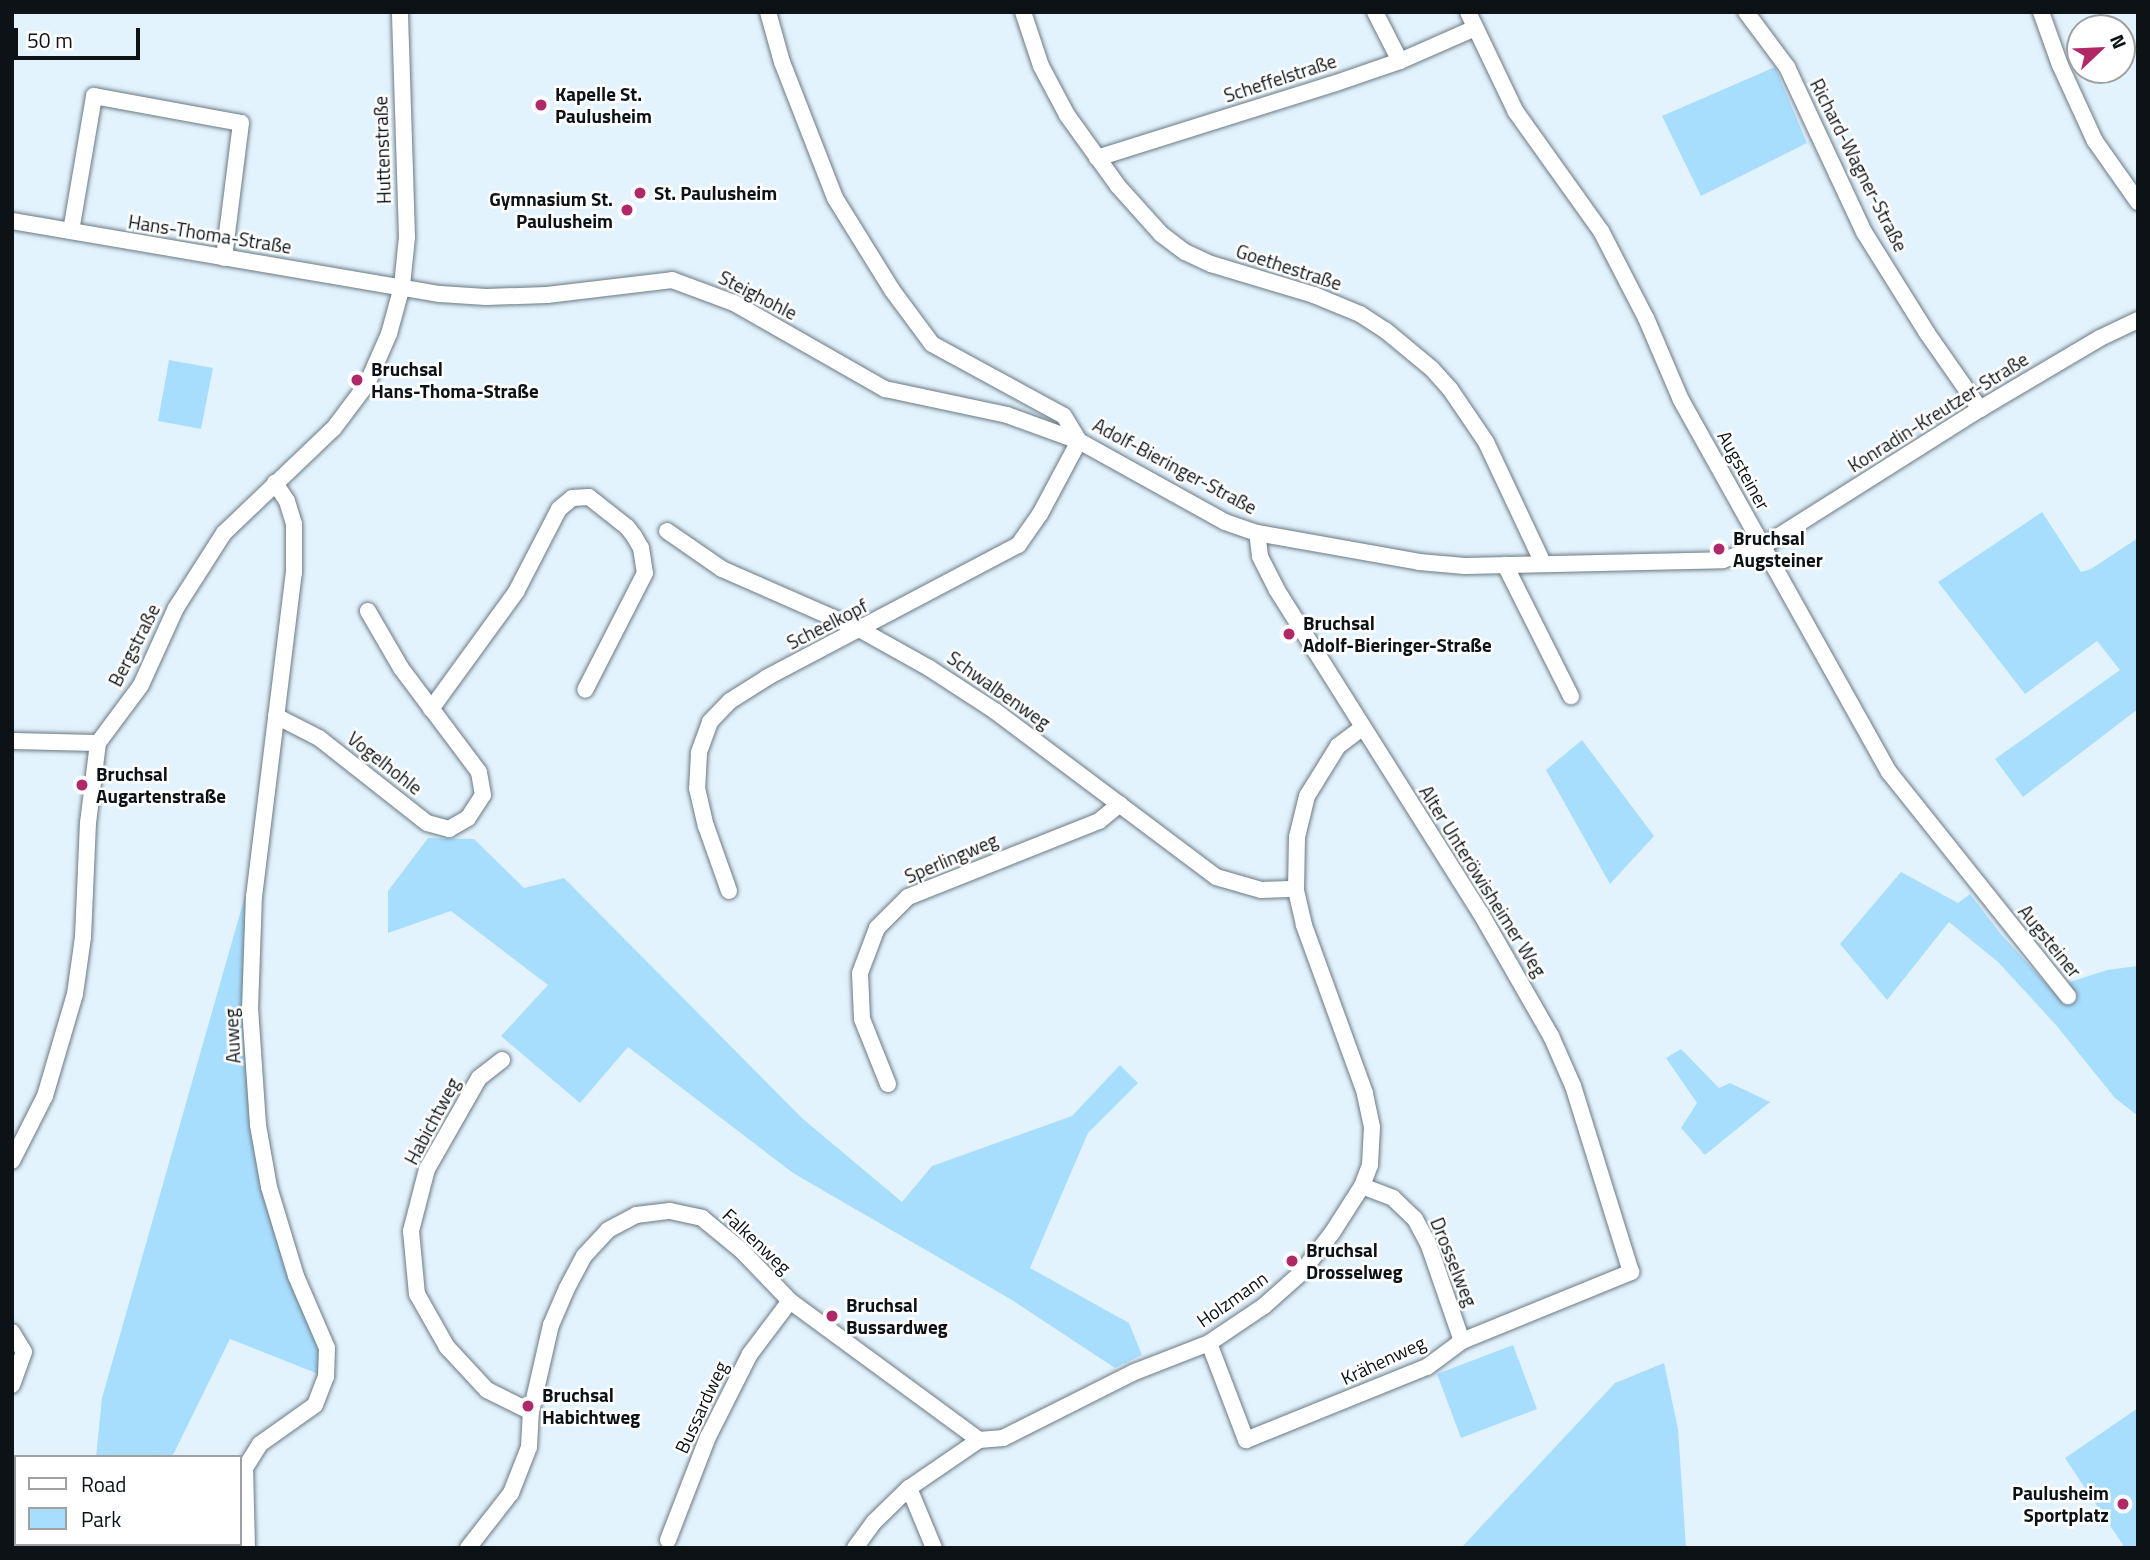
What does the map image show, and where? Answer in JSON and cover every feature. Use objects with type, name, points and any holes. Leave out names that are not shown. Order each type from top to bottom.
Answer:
[{"type":"street","name":"Huttenstraße","points":[[400,12],[407,237],[402,286]]},
{"type":"street","name":"Adolf-Bieringer-Straße","points":[[768,12],[782,62],[835,198],[892,290],[932,344],[1065,416],[1079,441],[1225,522],[1257,533],[1419,562],[1505,565],[1703,562],[1740,556],[1763,545]]},
{"type":"street","name":"Goethestraße","points":[[1023,12],[1041,66],[1067,115],[1138,211],[1161,234],[1185,252],[1211,264],[1314,295],[1360,314],[1385,330],[1432,369],[1450,389],[1486,442],[1543,563]]},
{"type":"street","points":[[1375,12],[1400,61]]},
{"type":"street","name":"Augsteiner","points":[[1468,12],[1473,29],[1516,112],[1601,231],[1646,317],[1681,400],[1889,772],[2067,996]]},
{"type":"street","name":"Richard-Wagner-Straße","points":[[1746,12],[1787,67],[1864,232],[1927,333],[1980,409]]},
{"type":"street","points":[[2040,12],[2060,65],[2095,141],[2138,202]]},
{"type":"street","name":"Scheffelstraße","points":[[1097,158],[1400,61],[1473,29]]},
{"type":"street","points":[[71,231],[94,96],[241,123],[224,258]]},
{"type":"street","name":"Hans-Thoma-Straße","points":[[12,221],[402,286]]},
{"type":"street","name":"Steighohle","points":[[402,286],[440,294],[486,298],[547,295],[672,279],[734,303],[885,388],[1007,415],[1079,441]]},
{"type":"street","name":"Bergstraße","points":[[12,1161],[46,1096],[75,994],[83,937],[88,823],[98,743],[141,685],[176,608],[224,533],[334,428],[367,384],[388,334],[402,286]]},
{"type":"street","name":"Konradin-Kreutzer-Straße","points":[[1763,545],[1980,409],[2100,338],[2138,320]]},
{"type":"street","name":"Scheelkopf","points":[[729,891],[706,826],[697,788],[699,753],[710,722],[730,701],[768,677],[1018,545],[1040,514],[1079,441]]},
{"type":"street","name":"Auweg","points":[[247,1548],[245,1468],[260,1444],[315,1405],[326,1377],[327,1348],[296,1276],[270,1186],[258,1125],[250,1009],[254,897],[294,573],[294,524],[287,501],[275,483]]},
{"type":"street","points":[[368,611],[401,668],[431,709],[516,592],[559,509],[572,498],[589,497],[627,527],[634,536],[640,548],[645,573],[585,690]]},
{"type":"street","name":"Schwalbenweg","points":[[667,531],[722,569],[861,630],[929,667],[995,711],[1216,877],[1261,890],[1296,889]]},
{"type":"street","name":"Alter Unteröwisheimer Weg","points":[[1257,533],[1260,556],[1277,590],[1481,914],[1551,1036],[1573,1086],[1631,1272]]},
{"type":"street","points":[[1505,565],[1571,696]]},
{"type":"street","name":"Vogelhohle","points":[[276,716],[319,738],[427,823],[449,829],[467,818],[482,794],[483,783],[479,772],[431,709]]},
{"type":"street","name":"Holzmann","points":[[855,1548],[874,1522],[909,1488],[979,1440],[1003,1438],[1132,1373],[1209,1343],[1264,1306],[1301,1273],[1332,1233],[1362,1186],[1370,1165],[1372,1127],[1365,1093],[1317,964],[1296,889],[1297,837],[1307,796],[1338,746],[1362,728]]},
{"type":"street","points":[[12,741],[98,743]]},
{"type":"street","name":"Sperlingweg","points":[[888,1084],[862,1019],[860,974],[877,928],[908,897],[1078,831],[1098,821],[1120,804]]},
{"type":"street","name":"Habichtweg","points":[[502,1060],[479,1078],[427,1169],[411,1231],[417,1294],[447,1347],[487,1390],[531,1412]]},
{"type":"street","name":"Drosselweg","points":[[1362,1186],[1393,1198],[1415,1219],[1428,1242],[1462,1341]]},
{"type":"street","name":"Falkenweg","points":[[468,1548],[511,1493],[529,1447],[531,1412],[551,1325],[567,1288],[584,1256],[608,1230],[636,1215],[670,1210],[702,1218],[741,1250],[790,1301],[979,1440]]},
{"type":"street","name":"Krähenweg","points":[[1209,1343],[1246,1440],[1427,1367],[1462,1341],[1631,1272]]},
{"type":"street","name":"Bussardweg","points":[[668,1540],[708,1437],[750,1354],[790,1301]]},
{"type":"street","points":[[12,1332],[24,1352],[12,1385]]},
{"type":"street","points":[[909,1488],[934,1548]]},
{"type":"green space","points":[[1775,67],[1807,143],[1701,196],[1662,116]]},
{"type":"green space","points":[[169,360],[213,368],[201,429],[158,421]]},
{"type":"green space","points":[[2042,512],[2081,572],[2091,569],[2138,538],[2138,709],[2023,797],[1995,759],[2120,670],[2097,641],[2025,694],[1938,582]]},
{"type":"green space","points":[[1582,740],[1654,836],[1610,884],[1546,770]]},
{"type":"green space","points":[[428,838],[474,839],[524,888],[564,878],[803,1119],[902,1202],[932,1166],[1072,1116],[1120,1065],[1138,1083],[1088,1133],[1030,1268],[1129,1323],[1142,1355],[1115,1368],[1012,1300],[793,1173],[628,1047],[580,1103],[501,1036],[548,985],[451,911],[388,933],[388,891]]},
{"type":"green space","points":[[1901,872],[1958,903],[1970,894],[2000,933],[2060,999],[2070,982],[2107,970],[2138,966],[2138,1116],[2115,1098],[2056,1025],[1998,962],[1949,922],[1887,1000],[1840,944]]},
{"type":"green space","points":[[245,896],[254,897],[250,1009],[269,1187],[327,1348],[326,1377],[230,1339],[173,1455],[96,1455],[102,1398]]},
{"type":"green space","points":[[1681,1049],[1719,1088],[1730,1083],[1770,1102],[1705,1155],[1681,1128],[1697,1103],[1666,1058]]},
{"type":"green space","points":[[1513,1345],[1537,1409],[1461,1438],[1437,1374]]},
{"type":"green space","points":[[1664,1363],[1678,1429],[1686,1548],[1461,1548],[1615,1383]]},
{"type":"green space","name":"Paulusheim Sportplatz","points":[[2138,1408],[2138,1548],[2125,1548],[2065,1458]]},
{"type":"place","name":"Kapelle St. Paulusheim","points":[[541,105]]},
{"type":"place","name":"St. Paulusheim","points":[[640,193]]},
{"type":"place","name":"Gymnasium St. Paulusheim","points":[[627,210]]},
{"type":"place","name":"Bruchsal Hans-Thoma-Straße","points":[[357,380]]},
{"type":"place","name":"Bruchsal Augsteiner","points":[[1719,549]]},
{"type":"place","name":"Bruchsal Adolf-Bieringer-Straße","points":[[1289,634]]},
{"type":"place","name":"Bruchsal Augartenstraße","points":[[82,785]]},
{"type":"place","name":"Bruchsal Drosselweg","points":[[1292,1261]]},
{"type":"place","name":"Bruchsal Bussardweg","points":[[832,1316]]},
{"type":"place","name":"Bruchsal Habichtweg","points":[[528,1406]]},
{"type":"place","name":"Paulusheim Sportplatz","points":[[2123,1504]]}]
